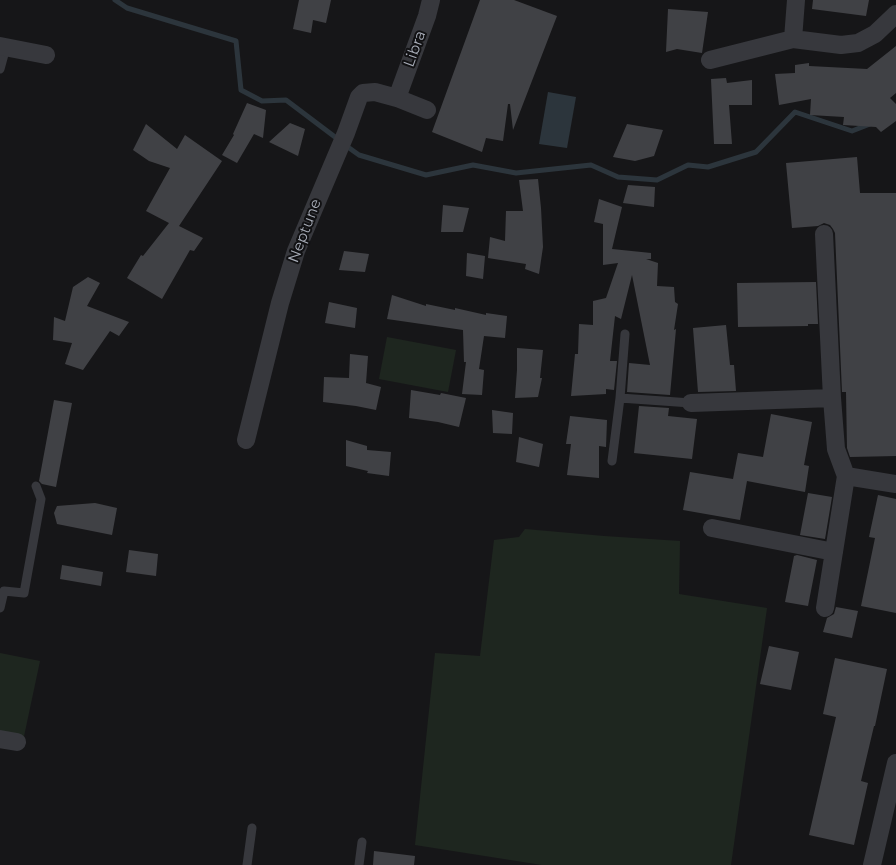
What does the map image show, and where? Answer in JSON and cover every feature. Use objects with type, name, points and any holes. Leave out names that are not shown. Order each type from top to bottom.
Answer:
[{"type":"street","name":"Libra","points":[[397,98],[431,0]]},
{"type":"street","points":[[793,39],[796,0]]},
{"type":"street","points":[[710,60],[793,39],[841,45],[858,43],[875,34],[896,14]]},
{"type":"street","points":[[3,46],[46,55]]},
{"type":"street","name":"Neptune","points":[[246,440],[280,303],[294,259],[359,97],[363,93],[375,92],[397,98],[427,110]]},
{"type":"street","points":[[824,234],[836,449],[846,476],[825,608]]},
{"type":"street","points":[[691,403],[832,398]]},
{"type":"street","points":[[846,476],[896,484]]},
{"type":"street","points":[[712,528],[834,552]]},
{"type":"street","points":[[872,865],[896,763]]},
{"type":"lane","points":[[0,69],[3,46]]},
{"type":"lane","points":[[612,461],[620,398],[625,334]]},
{"type":"lane","points":[[620,398],[691,403]]},
{"type":"lane","points":[[0,608],[4,591],[24,593],[41,499],[36,486]]},
{"type":"lane","points":[[247,865],[252,828]]},
{"type":"lane","points":[[359,865],[362,842]]},
{"type":"shaded area","points":[[548,92],[576,97],[567,148],[539,144]]},
{"type":"shaded area","points":[[387,337],[456,350],[448,392],[379,379]]},
{"type":"shaded area","points":[[525,529],[680,541],[679,594],[767,608],[731,865],[542,865],[415,845],[435,653],[480,656],[494,540],[519,537]]},
{"type":"shaded area","points":[[0,653],[40,661],[23,741],[0,737]]},
{"type":"building","points":[[299,0],[331,0],[326,23],[313,20],[311,33],[293,29]]},
{"type":"building","points":[[480,0],[514,0],[557,16],[513,130],[510,104],[508,104],[503,141],[486,138],[482,152],[432,132]]},
{"type":"building","points":[[813,0],[869,0],[866,16],[812,9]]},
{"type":"building","points":[[668,9],[708,12],[702,53],[677,49],[666,52]]},
{"type":"building","points":[[896,46],[896,93],[890,98],[896,104],[896,121],[881,132],[876,127],[843,125],[844,117],[810,115],[811,99],[779,105],[775,74],[795,73],[795,65],[809,63],[809,66],[867,69]]},
{"type":"building","points":[[726,78],[727,83],[752,80],[752,105],[729,105],[732,144],[714,144],[711,79]]},
{"type":"building","points":[[247,103],[266,110],[263,138],[254,134],[237,163],[222,155],[234,135]]},
{"type":"building","points":[[290,123],[305,129],[298,156],[269,142]]},
{"type":"building","points":[[146,124],[177,149],[185,135],[222,161],[179,226],[203,238],[194,251],[190,250],[162,299],[127,278],[141,255],[143,256],[169,223],[146,211],[170,168],[149,161],[133,150]]},
{"type":"building","points":[[627,124],[663,130],[654,156],[635,161],[613,157]]},
{"type":"building","points":[[857,157],[860,193],[896,193],[896,456],[850,457],[847,448],[846,392],[842,392],[835,233],[830,225],[824,223],[818,226],[792,228],[786,163]]},
{"type":"building","points":[[538,179],[543,247],[539,274],[525,269],[526,264],[488,258],[490,237],[505,241],[506,211],[523,211],[519,180]]},
{"type":"building","points":[[628,185],[655,187],[654,207],[623,203]]},
{"type":"building","points":[[599,199],[622,207],[612,249],[651,253],[651,259],[646,259],[658,263],[657,286],[674,287],[675,302],[678,304],[674,330],[676,329],[670,395],[627,392],[629,363],[650,365],[632,275],[621,319],[615,316],[610,361],[617,361],[614,390],[606,389],[606,394],[571,396],[575,354],[578,354],[579,324],[593,325],[593,301],[606,298],[618,263],[603,265],[603,224],[594,222]]},
{"type":"building","points":[[443,205],[469,208],[463,232],[441,232]]},
{"type":"building","points":[[344,251],[369,254],[365,272],[339,270]]},
{"type":"building","points":[[467,253],[485,256],[483,279],[466,276]]},
{"type":"building","points":[[88,277],[100,283],[87,306],[129,322],[119,336],[110,331],[83,370],[65,364],[72,343],[53,340],[54,317],[65,321],[73,287]]},
{"type":"building","points":[[816,282],[818,324],[808,324],[808,326],[738,327],[737,283]]},
{"type":"building","points":[[392,295],[426,306],[426,304],[486,315],[486,313],[507,316],[505,338],[484,336],[479,369],[484,370],[482,395],[462,394],[466,362],[464,362],[463,330],[387,319]]},
{"type":"building","points":[[329,302],[357,308],[355,328],[325,323]]},
{"type":"building","points":[[726,325],[730,365],[734,365],[736,391],[698,392],[693,328]]},
{"type":"building","points":[[517,348],[543,350],[540,378],[542,378],[538,397],[515,398]]},
{"type":"building","points":[[350,354],[368,356],[366,383],[381,387],[376,410],[323,402],[324,377],[349,378]]},
{"type":"building","points":[[411,390],[466,398],[459,427],[409,418]]},
{"type":"building","points":[[54,400],[72,403],[56,487],[42,484],[39,481]]},
{"type":"building","points":[[639,406],[669,408],[668,416],[697,419],[692,459],[634,453]]},
{"type":"building","points":[[492,410],[513,413],[512,434],[493,433]]},
{"type":"building","points":[[771,414],[812,422],[804,465],[809,466],[805,492],[747,481],[740,520],[683,510],[690,472],[733,479],[738,453],[763,457]]},
{"type":"building","points":[[570,416],[607,420],[606,447],[599,446],[599,478],[567,475],[571,444],[566,444]]},
{"type":"building","points":[[519,437],[543,444],[539,467],[516,462]]},
{"type":"building","points":[[346,440],[367,446],[367,450],[391,452],[389,476],[367,473],[368,471],[346,466]]},
{"type":"building","points":[[808,493],[832,497],[825,539],[800,535]]},
{"type":"building","points":[[878,495],[896,499],[896,613],[861,606],[875,538],[869,537]]},
{"type":"building","points":[[95,503],[117,508],[112,535],[57,524],[54,513],[57,506]]},
{"type":"building","points":[[129,550],[158,554],[156,576],[126,572]]},
{"type":"building","points":[[794,556],[817,560],[808,606],[785,602]]},
{"type":"building","points":[[62,565],[103,572],[101,586],[60,579]]},
{"type":"building","points":[[836,607],[858,611],[852,638],[823,632],[827,618],[834,614]]},
{"type":"building","points":[[769,646],[799,652],[791,690],[760,684]]},
{"type":"building","points":[[835,658],[887,669],[861,781],[868,783],[854,845],[809,835],[836,717],[823,714]]},
{"type":"building","points":[[374,851],[415,856],[414,865],[373,865]]},
{"type":"waterway","points":[[115,0],[127,8],[236,41],[241,90],[262,101],[286,100],[339,140]]},
{"type":"waterway","points":[[345,145],[359,155],[426,175],[473,165],[516,173],[591,165],[618,177],[657,180],[688,165],[708,167],[756,152],[795,112],[852,131],[870,124]]}]
